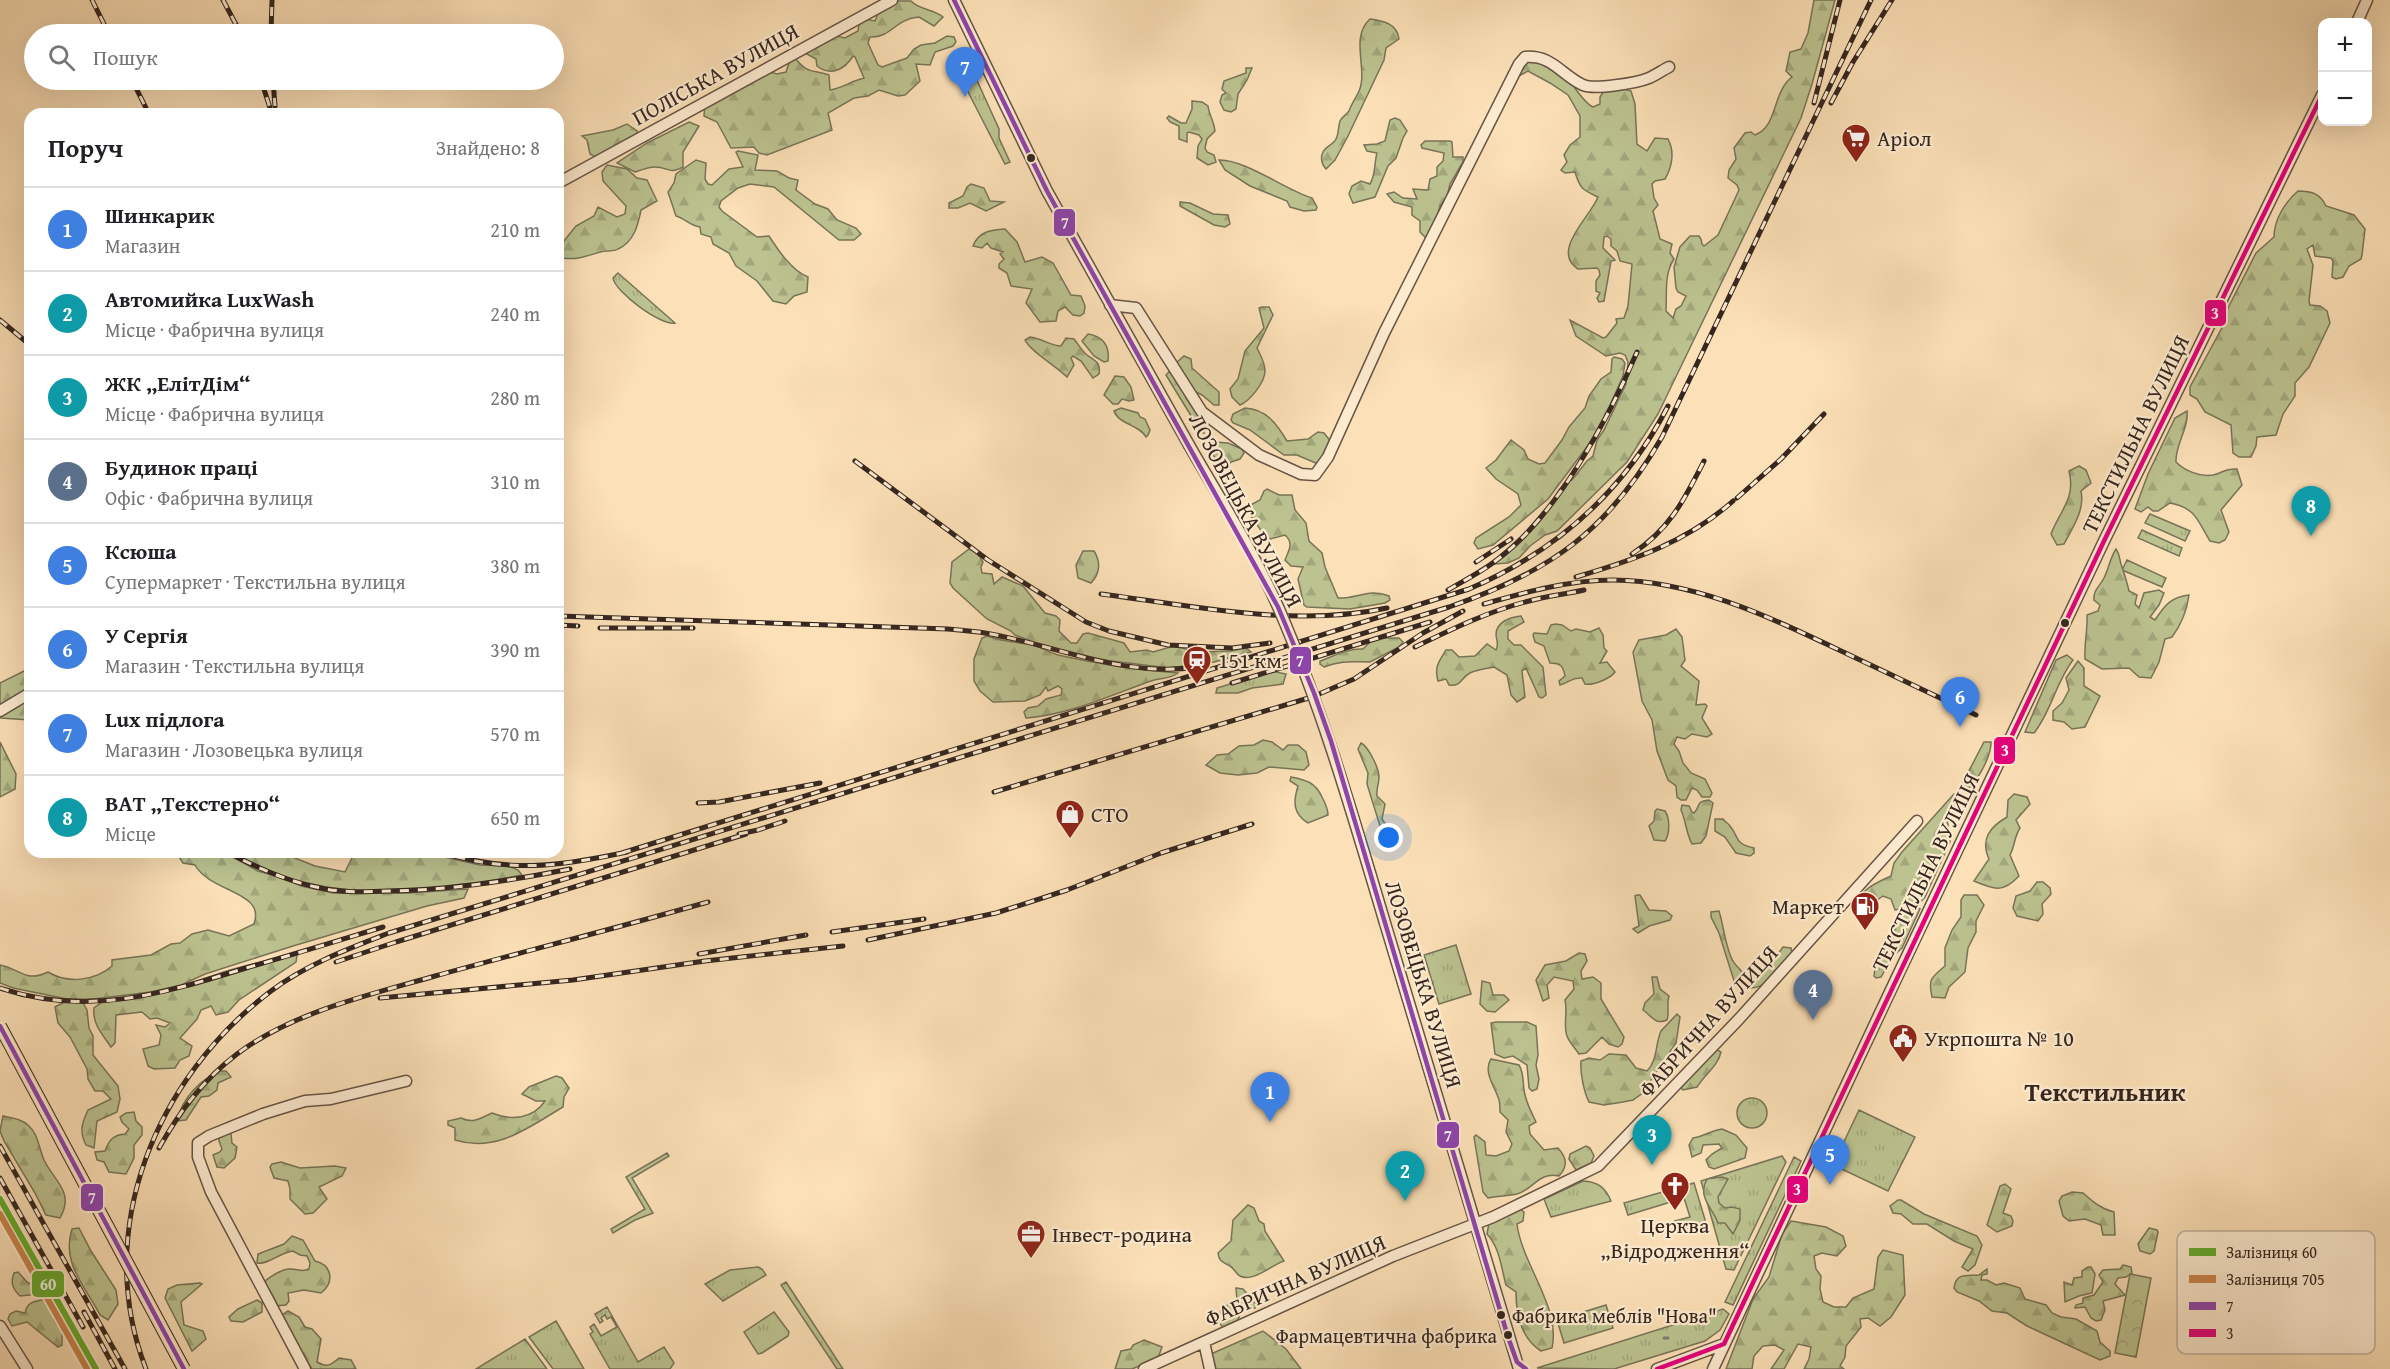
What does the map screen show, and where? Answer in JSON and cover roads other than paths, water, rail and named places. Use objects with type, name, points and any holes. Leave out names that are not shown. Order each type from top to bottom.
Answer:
[{"type":"main road","points":[[0,1026],[184,1369]]},
{"type":"street","name":"ПОЛІСЬКА ВУЛИЦЯ","points":[[564,180],[892,0]]},
{"type":"street","name":"ЛОЗОВЕЦЬКА ВУЛИЦЯ","points":[[954,0],[1047,191],[1278,607],[1314,693],[1475,1224],[1521,1367]]},
{"type":"street","points":[[2359,18],[2367,0]]},
{"type":"street","name":"ЛОЗОВЕЦЬКА ВУЛИЦЯ","points":[[1110,305],[1136,308],[1202,412],[1259,455],[1301,474],[1315,475],[1328,457],[1384,333],[1519,64],[1525,57],[1536,56],[1557,65],[1585,86],[1607,86],[1647,79],[1670,67]]},
{"type":"street","name":"ТЕКСТИЛЬНА ВУЛИЦЯ","points":[[1713,1369],[2104,541],[2318,103]]},
{"type":"street","points":[[0,711],[24,697]]},
{"type":"street","name":"ФАБРИЧНА ВУЛИЦЯ","points":[[1204,1342],[1387,1259],[1475,1224],[1598,1166],[1739,1019],[1917,821]]},
{"type":"street","points":[[305,1369],[211,1192],[198,1157],[198,1143],[263,1114],[305,1101],[331,1099],[406,1081]]},
{"type":"street","points":[[0,1326],[27,1369]]},
{"type":"street","points":[[1144,1369],[1204,1342],[1210,1369]]},
{"type":"street","points":[[1657,1369],[1724,1344]]},
{"type":"railway","points":[[92,0],[104,24]]},
{"type":"railway","points":[[223,0],[236,24]]},
{"type":"railway","points":[[271,24],[272,0]]},
{"type":"railway","points":[[1814,103],[1840,0]]},
{"type":"railway","points":[[146,1369],[131,1316],[127,1264],[131,1211],[145,1160],[167,1112],[195,1067],[230,1027],[285,981],[328,958],[389,933],[1449,607],[1517,579],[1547,563],[1573,544],[1598,523],[1620,498],[1662,437],[1871,0]]},
{"type":"railway","points":[[1831,103],[1853,62],[1892,0]]},
{"type":"railway","points":[[137,90],[146,108]]},
{"type":"railway","points":[[264,90],[270,108]]},
{"type":"railway","points":[[274,90],[275,106]]},
{"type":"railway","points":[[0,320],[24,340]]},
{"type":"railway","points":[[1448,590],[1498,559],[1520,540],[1561,492],[1612,406],[1637,352]]},
{"type":"railway","points":[[622,853],[1469,589],[1531,556],[1585,515],[1631,465],[1668,406]]},
{"type":"railway","points":[[1737,498],[1781,459],[1824,414]]},
{"type":"railway","points":[[855,461],[988,560],[1086,622],[1109,631],[1168,645],[1232,648],[1270,643]]},
{"type":"railway","points":[[1632,554],[1656,534],[1675,513],[1704,461]]},
{"type":"railway","points":[[1576,577],[1619,564],[1678,539],[1733,501]]},
{"type":"railway","points":[[1476,562],[1511,539]]},
{"type":"railway","points":[[1484,604],[1532,591],[1580,582],[1613,580],[1672,586],[1756,612],[1976,715]]},
{"type":"railway","points":[[1415,647],[1485,615],[1514,605],[1584,590]]},
{"type":"railway","points":[[1101,594],[1208,609],[1280,616],[1352,614],[1387,608]]},
{"type":"railway","points":[[994,792],[1312,697],[1354,679],[1423,633],[1463,611]]},
{"type":"railway","points":[[564,616],[948,629],[1011,638],[1116,664],[1143,668],[1197,667]]},
{"type":"railway","points":[[1232,683],[1430,622]]},
{"type":"railway","points":[[564,625],[578,626]]},
{"type":"railway","points":[[600,628],[693,628]]},
{"type":"railway","points":[[698,803],[719,802],[820,783]]},
{"type":"railway","points":[[739,834],[785,821]]},
{"type":"railway","points":[[868,940],[996,913],[1067,890],[1161,853],[1252,824]]},
{"type":"railway","points":[[336,962],[746,834]]},
{"type":"railway","points":[[460,858],[488,863],[533,866],[627,852]]},
{"type":"railway","points":[[239,858],[293,881],[325,889],[352,892],[457,887],[570,869]]},
{"type":"railway","points":[[159,1148],[175,1121],[213,1074],[259,1039],[282,1027],[332,1006],[384,990],[708,902]]},
{"type":"railway","points":[[832,932],[924,919]]},
{"type":"railway","points":[[0,988],[32,997],[63,1001],[124,999],[184,986],[383,927]]},
{"type":"railway","points":[[699,954],[806,935]]},
{"type":"railway","points":[[380,998],[573,980],[705,961],[843,946]]},
{"type":"railway","points":[[0,1146],[125,1369]]},
{"type":"railway","points":[[0,1178],[83,1327]]},
{"type":"railway","points":[[84,1312],[115,1369]]},
{"type":"rail line","name":"60","points":[[0,1199],[96,1369]]},
{"type":"rail line","name":"705","points":[[0,1214],[87,1369]]},
{"type":"place","name":"Lux підлога","points":[[965,97]]},
{"type":"place","name":"Аріол","points":[[1856,164]]},
{"type":"place","name":"ВАТ „Текстерно“","points":[[2311,536]]},
{"type":"place","name":"151 км","points":[[1197,686]]},
{"type":"place","name":"У Сергія","points":[[1960,727]]},
{"type":"place","name":"СТО","points":[[1070,840]]},
{"type":"place","name":"Маркет","points":[[1865,932]]},
{"type":"place","name":"Будинок праці","points":[[1813,1020]]},
{"type":"place","name":"Укрпошта № 10","points":[[1903,1064]]},
{"type":"place","name":"Шинкарик","points":[[1270,1122]]},
{"type":"place","name":"ЖК „ЕлітДім“","points":[[1652,1165]]},
{"type":"place","name":"Ксюша","points":[[1830,1185]]},
{"type":"place","name":"Автомийка LuxWash","points":[[1405,1201]]},
{"type":"place","name":"Церква „Відродження“","points":[[1675,1212]]},
{"type":"place","name":"Інвест-родина","points":[[1031,1260]]},
{"type":"place","name":"Фабрика меблів \"Нова\"","points":[[1501,1315]]},
{"type":"place","name":"Фармацевтична фабрика","points":[[1508,1335]]},
{"type":"district","name":"Текстильник","points":[[2105,1092]]}]
